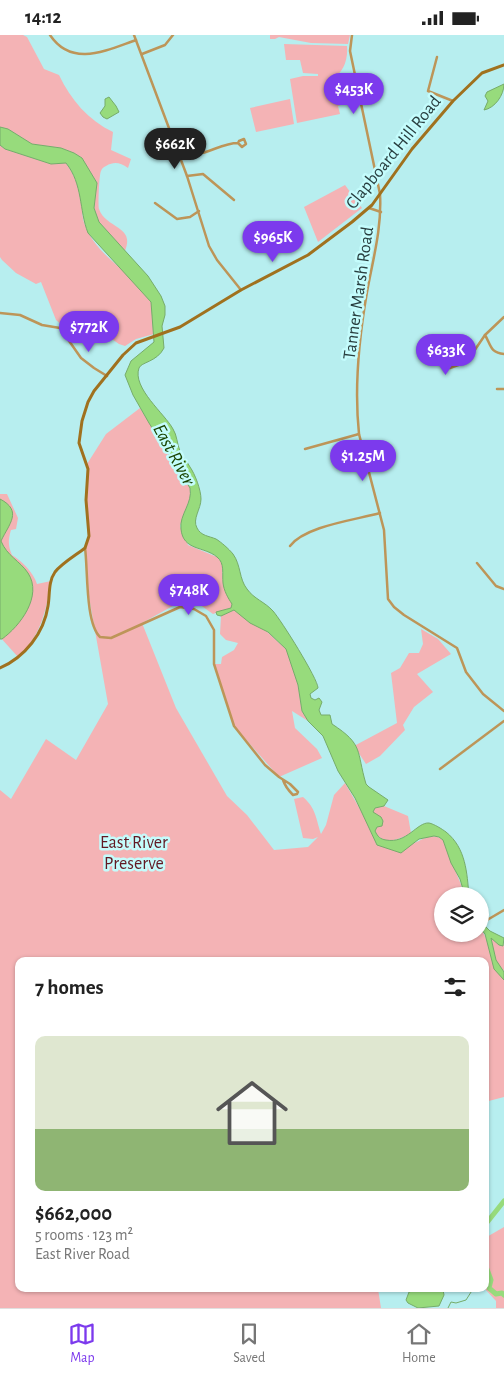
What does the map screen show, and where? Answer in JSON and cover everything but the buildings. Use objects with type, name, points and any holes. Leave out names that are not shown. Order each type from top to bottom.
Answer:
[{"type":"street","points":[[50,35],[62,48],[78,55],[99,53],[136,40]]},
{"type":"street","points":[[134,35],[187,176],[213,253],[241,290]]},
{"type":"street","points":[[142,54],[158,49],[172,38],[173,35]]},
{"type":"street","name":"Tanner Marsh Road","points":[[352,35],[350,51],[352,68],[380,194],[381,212],[362,328],[359,365],[359,433],[381,513],[386,547],[388,599],[404,615],[456,647],[466,672],[483,694],[504,711]]},
{"type":"street","points":[[437,57],[428,91],[453,101]]},
{"type":"street","name":"Clapboard Hill Road","points":[[85,548],[89,536],[86,499],[88,469],[79,439],[88,402],[123,355],[136,343],[166,333],[187,323],[241,290],[308,255],[369,208],[412,149],[453,101],[482,73],[504,65]]},
{"type":"street","points":[[178,152],[201,153],[220,146],[238,143]]},
{"type":"street","points":[[187,176],[203,174],[234,200]]},
{"type":"street","points":[[155,203],[177,219],[190,217],[199,211]]},
{"type":"street","name":"Tanner Marsh Road","points":[[369,208],[381,212]]},
{"type":"street","points":[[0,313],[20,315],[42,325],[60,328],[81,358],[107,375]]},
{"type":"street","points":[[440,365],[450,367],[465,361],[485,335],[504,317]]},
{"type":"street","points":[[485,335],[491,350],[497,354],[504,354]]},
{"type":"street","points":[[497,389],[504,389]]},
{"type":"street","points":[[305,449],[359,433]]},
{"type":"street","points":[[290,546],[299,536],[312,531],[381,513]]},
{"type":"street","points":[[0,668],[14,661],[28,648],[46,617],[51,581],[55,573],[85,548]]},
{"type":"street","points":[[85,548],[89,597],[95,629],[100,637],[111,638],[180,607],[194,609],[206,616],[214,630],[214,664],[234,726],[265,765],[295,788],[297,794],[293,795],[284,786],[283,780]]},
{"type":"street","points":[[477,563],[496,586],[504,589]]},
{"type":"street","points":[[440,769],[504,721]]},
{"type":"street","points":[[489,919],[504,910]]},
{"type":"green space","points":[[0,35],[23,35],[27,37],[44,69],[59,75],[69,93],[81,108],[96,122],[113,132],[111,150],[131,159],[128,168],[115,163],[103,168],[99,184],[99,209],[107,220],[123,232],[127,243],[125,251],[99,222],[94,208],[97,183],[82,158],[61,148],[32,144],[8,129],[0,127]]},
{"type":"green space","points":[[270,35],[350,35],[348,44],[311,43],[279,37],[270,39]]},
{"type":"green space","points":[[284,44],[347,46],[345,63],[341,71],[334,77],[336,86],[346,86],[348,92],[342,94],[343,104],[338,106],[340,114],[297,123],[290,79],[303,76],[318,76],[318,74],[303,73],[300,60],[286,60]]},
{"type":"green space","points":[[290,99],[294,124],[256,132],[250,108]]},
{"type":"green space","points":[[0,145],[5,149],[51,164],[66,163],[79,189],[84,222],[90,236],[97,246],[134,281],[150,300],[154,334],[136,339],[125,346],[100,331],[78,342],[74,337],[70,340],[66,334],[69,331],[56,320],[41,282],[36,284],[16,273],[2,260],[0,257]]},
{"type":"green space","points":[[345,185],[362,208],[318,242],[304,207]]},
{"type":"green space","name":"East River Preserve","points":[[140,408],[190,488],[190,498],[180,526],[188,545],[217,557],[222,562],[223,583],[232,604],[231,608],[213,614],[189,597],[142,623],[176,708],[227,796],[247,815],[274,850],[308,847],[318,837],[313,839],[303,838],[294,799],[303,797],[311,805],[321,834],[326,825],[334,795],[345,783],[364,816],[377,845],[410,845],[434,836],[443,840],[462,887],[434,887],[434,942],[488,942],[495,957],[491,938],[499,945],[503,946],[504,943],[504,971],[499,966],[504,975],[504,1097],[489,1101],[489,957],[15,957],[15,1292],[378,1292],[381,1308],[0,1308],[0,790],[11,799],[46,739],[76,760],[108,704],[89,597],[85,548],[89,536],[86,500],[87,464],[106,434]]},
{"type":"green space","points":[[0,494],[7,494],[18,518],[16,529],[11,530],[9,537],[12,555],[27,567],[37,584],[51,581],[47,603],[37,632],[26,649],[18,657],[0,637]]},
{"type":"green space","points":[[234,610],[250,622],[264,629],[287,650],[298,685],[302,711],[308,721],[292,711],[295,728],[317,749],[322,758],[279,777],[234,726],[214,664],[221,664],[222,657],[234,650],[238,643],[226,640],[220,634],[221,616]]},
{"type":"green space","points":[[421,629],[438,639],[451,654],[417,674],[433,692],[414,707],[403,725],[405,730],[380,756],[366,764],[354,746],[397,723],[391,673],[400,668],[409,653],[419,653],[423,644]]},
{"type":"green space","points":[[384,806],[408,816],[411,833],[391,840],[382,839],[378,836],[374,831],[377,827],[373,812],[374,808]]},
{"type":"green space","points":[[504,1227],[504,1308],[496,1308],[496,1301],[488,1292],[489,1236]]},
{"type":"water","points":[[504,84],[498,100],[492,107],[484,110],[488,101],[485,96],[487,92]]},
{"type":"water","points":[[109,97],[119,112],[107,119],[100,113],[105,106],[105,99]]},
{"type":"water","points":[[0,127],[8,129],[32,144],[61,148],[82,158],[97,183],[94,208],[99,222],[148,276],[165,306],[162,326],[164,348],[154,359],[140,366],[138,376],[140,384],[150,400],[173,429],[181,453],[196,478],[201,499],[196,518],[197,528],[203,534],[218,540],[236,558],[244,585],[253,595],[270,608],[277,617],[312,673],[318,688],[310,694],[311,698],[315,700],[319,698],[322,702],[319,710],[321,715],[330,715],[332,724],[354,743],[366,784],[388,800],[384,806],[375,808],[373,812],[381,817],[383,821],[382,826],[377,827],[375,831],[377,835],[386,840],[400,839],[425,824],[436,825],[453,838],[462,853],[468,887],[462,887],[443,840],[439,837],[419,839],[401,853],[377,845],[355,798],[338,771],[323,736],[308,721],[302,711],[298,685],[286,649],[268,632],[250,623],[234,610],[221,616],[217,615],[216,612],[231,608],[232,604],[226,594],[220,559],[190,545],[183,536],[181,524],[190,499],[190,488],[149,423],[133,395],[125,375],[131,361],[154,342],[151,302],[88,233],[78,188],[66,163],[51,164],[5,149],[0,145]]},
{"type":"water","points":[[0,499],[11,508],[13,513],[1,541],[7,551],[28,573],[33,591],[31,601],[22,618],[2,639],[0,639]]},
{"type":"water","points":[[489,930],[504,938],[503,946],[491,938],[496,960],[504,972],[504,980],[494,969],[487,942],[489,942]]},
{"type":"water","points":[[409,1292],[443,1292],[444,1295],[439,1306],[418,1308],[406,1300]]},
{"type":"waterway","name":"East River","points":[[489,1220],[504,1201]]},
{"type":"waterway","name":"East River","points":[[489,1275],[491,1280],[489,1288]]},
{"type":"waterway","name":"East River","points":[[489,1288],[496,1294],[502,1293],[504,1295]]},
{"type":"waterway","points":[[448,1308],[451,1302],[456,1303],[466,1300],[471,1292]]}]
